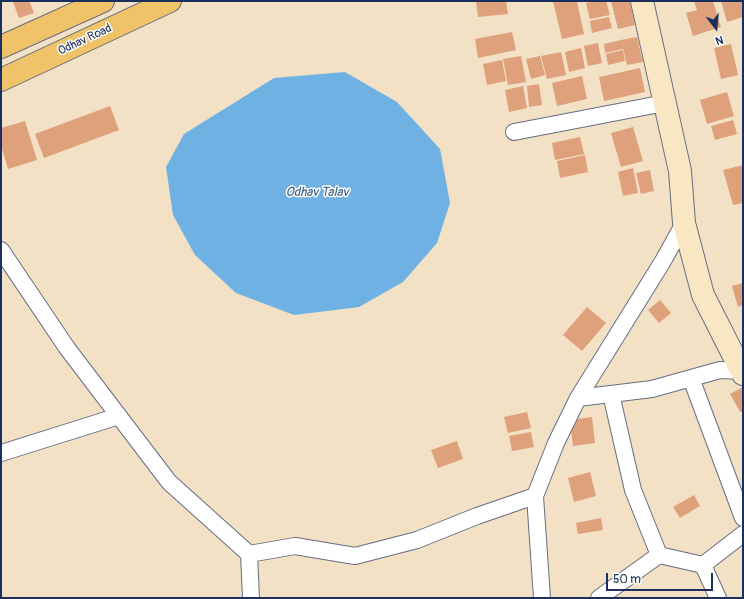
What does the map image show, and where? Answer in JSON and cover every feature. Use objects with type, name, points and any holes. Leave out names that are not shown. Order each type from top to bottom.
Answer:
[{"type":"main road","name":"Odhav Road","points":[[1,80],[170,1]]},
{"type":"main road","points":[[1,48],[93,3]]},
{"type":"street","points":[[642,1],[680,172],[684,224],[703,295],[742,372]]},
{"type":"street","points":[[514,132],[665,103]]},
{"type":"street","points":[[542,598],[536,496],[556,443],[578,398],[684,224]]},
{"type":"street","points":[[1,250],[67,348],[169,482],[249,554],[251,598]]},
{"type":"street","points":[[578,398],[652,389],[720,370],[742,372]]},
{"type":"street","points":[[691,378],[743,518]]},
{"type":"street","points":[[612,394],[633,490],[659,555]]},
{"type":"street","points":[[1,453],[120,416]]},
{"type":"street","points":[[249,554],[295,546],[355,556],[417,540],[477,516],[536,496]]},
{"type":"street","points":[[703,565],[743,534]]},
{"type":"street","points":[[599,598],[659,555],[703,565]]},
{"type":"street","points":[[703,565],[718,598]]},
{"type":"water","name":"Odhav Talav","points":[[345,72],[397,102],[440,149],[450,203],[437,243],[403,282],[359,307],[294,315],[236,293],[195,255],[173,215],[166,167],[184,134],[274,78]]},
{"type":"building","points":[[29,1],[34,13],[19,18],[13,2]]},
{"type":"building","points":[[476,1],[506,1],[508,14],[478,17]]},
{"type":"building","points":[[553,1],[577,1],[584,34],[562,39]]},
{"type":"building","points":[[606,1],[610,15],[590,19],[586,3]]},
{"type":"building","points":[[611,1],[630,1],[635,25],[618,29]]},
{"type":"building","points":[[694,1],[713,1],[721,27],[693,36],[686,13],[697,10]]},
{"type":"building","points":[[721,1],[743,1],[743,17],[727,22]]},
{"type":"building","points":[[609,17],[612,28],[592,33],[590,21]]},
{"type":"building","points":[[512,32],[516,50],[478,58],[475,39]]},
{"type":"building","points":[[637,37],[643,62],[627,65],[621,40]]},
{"type":"building","points":[[621,40],[623,49],[605,53],[604,44]]},
{"type":"building","points":[[598,43],[602,63],[588,66],[584,46]]},
{"type":"building","points":[[731,44],[738,75],[721,79],[714,48]]},
{"type":"building","points":[[581,48],[585,68],[569,72],[565,52]]},
{"type":"building","points":[[623,50],[625,61],[608,65],[606,54]]},
{"type":"building","points":[[561,52],[566,75],[547,79],[541,56]]},
{"type":"building","points":[[521,56],[526,82],[508,85],[503,59]]},
{"type":"building","points":[[540,56],[545,75],[531,79],[526,59]]},
{"type":"building","points":[[502,60],[506,81],[487,85],[483,64]]},
{"type":"building","points":[[640,68],[645,92],[604,101],[599,77]]},
{"type":"building","points":[[582,76],[587,99],[557,106],[552,83]]},
{"type":"building","points":[[539,84],[542,105],[529,107],[527,86]]},
{"type":"building","points":[[523,86],[527,108],[509,112],[505,90]]},
{"type":"building","points":[[727,92],[734,116],[707,124],[700,100]]},
{"type":"building","points":[[110,106],[119,130],[44,158],[35,134]]},
{"type":"building","points":[[733,120],[737,134],[715,140],[711,126]]},
{"type":"building","points":[[25,121],[37,160],[8,169],[1,145],[1,128]]},
{"type":"building","points":[[633,127],[643,161],[621,167],[611,133]]},
{"type":"building","points":[[580,137],[584,154],[555,160],[552,143]]},
{"type":"building","points":[[585,155],[588,172],[560,178],[557,161]]},
{"type":"building","points":[[743,165],[743,203],[733,205],[723,170]]},
{"type":"building","points":[[633,168],[638,193],[623,196],[618,172]]},
{"type":"building","points":[[650,170],[654,191],[641,194],[636,173]]},
{"type":"building","points":[[743,283],[743,305],[738,307],[732,286]]},
{"type":"building","points":[[660,300],[671,313],[659,323],[648,310]]},
{"type":"building","points":[[587,307],[606,323],[582,351],[563,335]]},
{"type":"building","points":[[743,387],[743,411],[740,412],[730,394]]},
{"type":"building","points":[[527,412],[531,428],[508,433],[504,417]]},
{"type":"building","points":[[592,417],[595,443],[573,446],[570,420]]},
{"type":"building","points":[[531,432],[534,447],[512,451],[509,436]]},
{"type":"building","points":[[457,441],[463,459],[438,468],[431,450]]},
{"type":"building","points":[[590,472],[596,496],[574,502],[568,478]]},
{"type":"building","points":[[694,495],[700,506],[680,518],[673,507]]},
{"type":"building","points":[[601,518],[603,530],[578,534],[576,523]]}]
